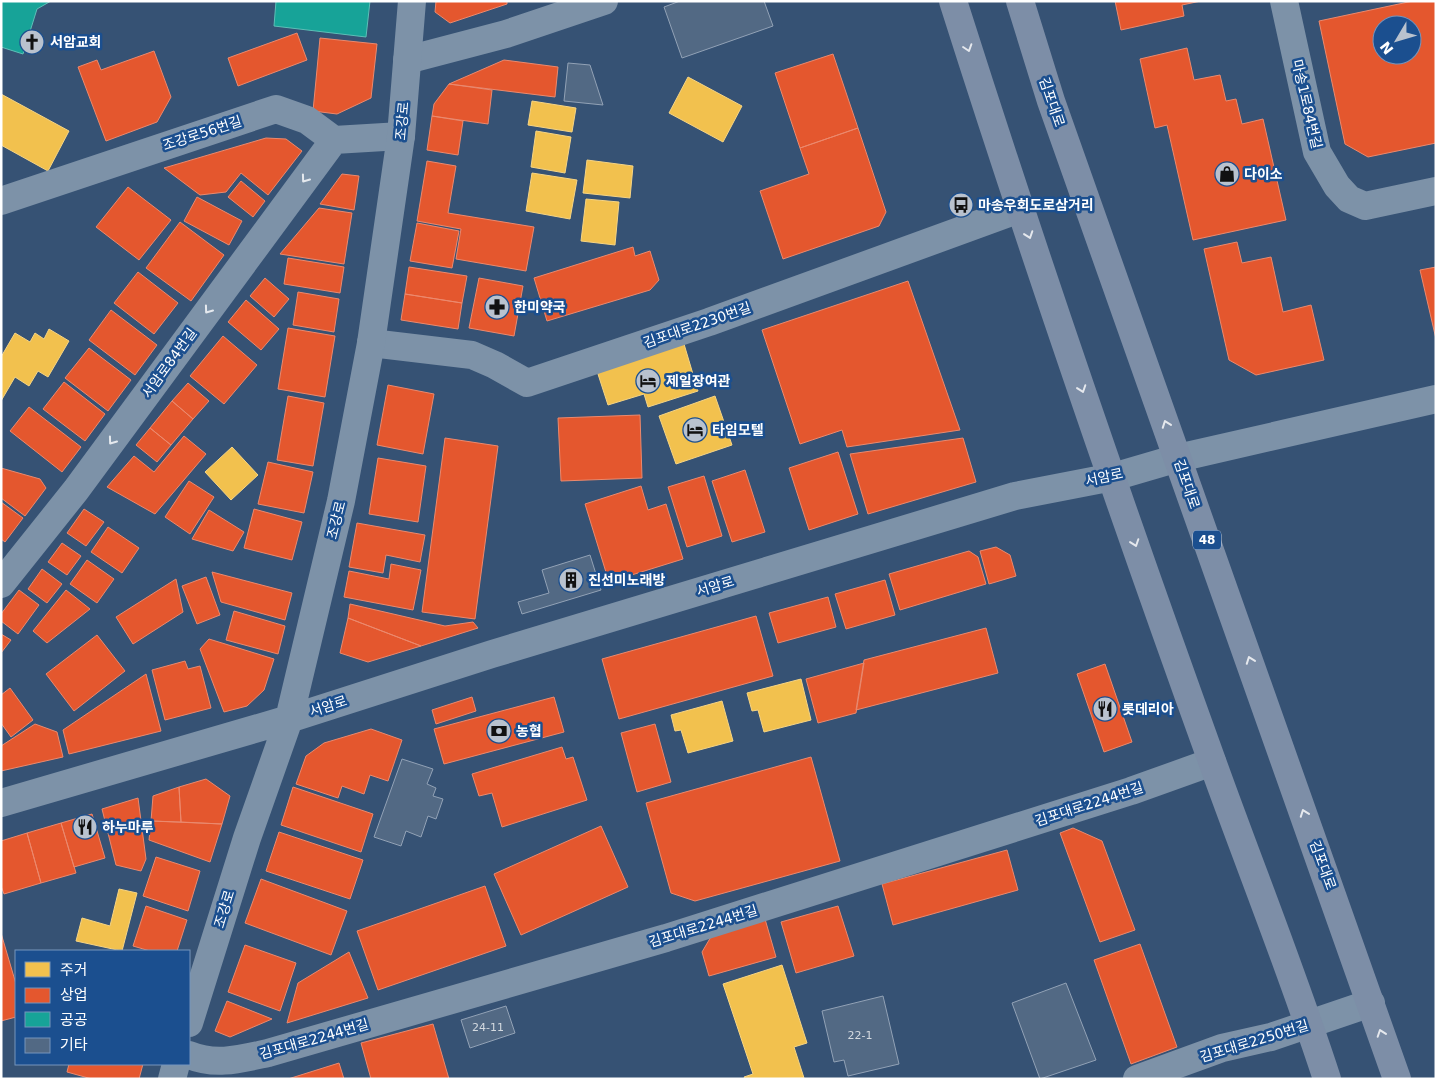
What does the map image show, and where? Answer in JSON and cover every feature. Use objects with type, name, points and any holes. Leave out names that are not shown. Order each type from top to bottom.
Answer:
[{"type":"main road","points":[[953,1],[1020,209],[1212,762],[1309,1024],[1327,1079]]},
{"type":"main road","name":"김포대로","points":[[1020,1],[1051,101],[1397,1079]]},
{"type":"street","name":"조강로","points":[[190,1020],[247,838],[289,719],[340,501],[371,343],[402,136],[412,1]]},
{"type":"street","points":[[407,60],[506,34],[604,1]]},
{"type":"street","name":"마송1로84번길","points":[[1284,1],[1316,152],[1337,186],[1349,199],[1365,206],[1436,192]]},
{"type":"street","name":"조강로56번길","points":[[1,201],[276,109],[307,120],[334,140]]},
{"type":"street","points":[[334,140],[402,136]]},
{"type":"street","name":"서암로84번길","points":[[1,584],[76,490],[334,140]]},
{"type":"street","name":"김포대로2230번길","points":[[371,343],[472,355],[495,365],[527,384],[709,322],[1020,209]]},
{"type":"street","name":"서암로","points":[[1,803],[289,719],[492,654],[1015,496],[1113,477],[1178,458],[1436,399]]},
{"type":"street","name":"김포대로2244번길","points":[[190,1055],[201,1060],[218,1062],[278,1050],[666,938],[1131,791],[1212,762]]},
{"type":"street","name":"김포대로2250번길","points":[[1137,1079],[1222,1048],[1271,1037],[1371,1002]]},
{"type":"street","points":[[172,1079],[176,1065]]},
{"type":"building: 주거","points":[[688,77],[742,106],[723,142],[669,113]]},
{"type":"building: 주거","points":[[1,94],[69,131],[48,171],[1,145]]},
{"type":"building: 주거","points":[[532,101],[576,108],[572,132],[528,125]]},
{"type":"building: 주거","points":[[536,131],[571,137],[565,173],[531,167]]},
{"type":"building: 주거","points":[[587,160],[633,166],[630,198],[583,193]]},
{"type":"building: 주거","points":[[532,173],[577,180],[570,219],[526,211]]},
{"type":"building: 주거","points":[[586,199],[619,202],[615,245],[581,241]]},
{"type":"building: 주거","points":[[49,329],[69,341],[48,377],[38,371],[29,386],[15,377],[1,401],[1,357],[15,333],[30,342],[35,333],[44,339]]},
{"type":"building: 주거","name":"제일장여관","points":[[684,344],[698,391],[648,407],[644,394],[608,405],[597,371]]},
{"type":"building: 주거","name":"타임모텔","points":[[715,396],[732,445],[676,464],[659,416]]},
{"type":"building: 주거","points":[[232,447],[258,475],[231,500],[205,472]]},
{"type":"building: 주거","points":[[801,679],[811,720],[764,732],[758,710],[752,711],[747,693]]},
{"type":"building: 주거","points":[[722,701],[733,741],[688,753],[681,730],[675,731],[671,715]]},
{"type":"building: 주거","points":[[119,889],[137,893],[122,950],[76,941],[82,918],[110,926]]},
{"type":"building: 주거","points":[[782,965],[807,1043],[794,1047],[804,1078],[745,1079],[744,1077],[753,1074],[723,984]]},
{"type":"building: 상업","points":[[436,1],[507,1],[507,4],[450,23],[435,12]]},
{"type":"building: 상업","points":[[1115,1],[1201,1],[1182,5],[1184,16],[1121,30]]},
{"type":"building: 상업","points":[[1413,1],[1436,1],[1436,143],[1368,157],[1345,144],[1319,21]]},
{"type":"building: 상업","points":[[297,33],[307,60],[238,86],[228,58]]},
{"type":"building: 상업","points":[[320,38],[377,44],[371,98],[337,114],[313,111]]},
{"type":"building: 상업","name":"다이소","points":[[1187,48],[1194,80],[1220,75],[1226,101],[1236,99],[1242,124],[1263,119],[1286,220],[1193,240],[1167,125],[1155,128],[1140,59]]},
{"type":"building: 상업","points":[[154,51],[171,97],[157,122],[106,141],[78,67],[97,60],[101,70]]},
{"type":"building: 상업","points":[[833,54],[858,128],[800,148],[775,73]]},
{"type":"building: 상업","points":[[504,60],[558,67],[555,97],[449,84]]},
{"type":"building: 상업","points":[[449,84],[492,90],[488,124],[432,116],[434,104]]},
{"type":"building: 상업","points":[[432,116],[463,121],[458,155],[427,150]]},
{"type":"building: 상업","points":[[858,128],[886,212],[879,226],[783,259],[760,191],[809,174],[800,148]]},
{"type":"building: 상업","points":[[266,138],[286,139],[302,151],[268,195],[241,173],[226,192],[200,195],[164,168]]},
{"type":"building: 상업","points":[[427,161],[456,166],[448,213],[534,227],[526,271],[456,259],[461,229],[417,221]]},
{"type":"building: 상업","points":[[342,174],[359,176],[354,210],[320,204]]},
{"type":"building: 상업","points":[[241,181],[265,201],[253,217],[228,197]]},
{"type":"building: 상업","points":[[128,187],[171,220],[139,260],[96,227]]},
{"type":"building: 상업","points":[[197,197],[242,221],[229,245],[184,221]]},
{"type":"building: 상업","points":[[319,208],[352,213],[344,264],[280,254]]},
{"type":"building: 상업","points":[[180,222],[224,255],[191,301],[146,268]]},
{"type":"building: 상업","points":[[417,223],[459,231],[452,268],[410,261]]},
{"type":"building: 상업","points":[[1237,242],[1242,263],[1271,257],[1283,312],[1311,305],[1324,360],[1256,375],[1229,360],[1204,249]]},
{"type":"building: 상업","points":[[633,247],[635,256],[650,251],[659,280],[650,290],[547,321],[534,278]]},
{"type":"building: 상업","points":[[288,258],[344,267],[340,293],[284,284]]},
{"type":"building: 상업","points":[[409,267],[467,276],[462,303],[405,294]]},
{"type":"building: 상업","points":[[1436,267],[1436,339],[1420,270]]},
{"type":"building: 상업","points":[[138,272],[178,303],[154,334],[114,303]]},
{"type":"building: 상업","points":[[265,278],[289,299],[274,317],[250,296]]},
{"type":"building: 상업","name":"한미약국","points":[[479,278],[523,286],[514,336],[469,328]]},
{"type":"building: 상업","points":[[908,281],[960,430],[847,447],[842,430],[800,444],[762,330]]},
{"type":"building: 상업","points":[[298,292],[339,299],[334,332],[293,325]]},
{"type":"building: 상업","points":[[405,294],[462,303],[458,329],[401,320]]},
{"type":"building: 상업","points":[[246,300],[279,329],[261,350],[228,322]]},
{"type":"building: 상업","points":[[111,310],[157,345],[135,375],[89,340]]},
{"type":"building: 상업","points":[[288,328],[335,336],[325,397],[278,389]]},
{"type":"building: 상업","points":[[223,336],[257,365],[224,404],[190,376]]},
{"type":"building: 상업","points":[[89,348],[131,380],[108,411],[65,378]]},
{"type":"building: 상업","points":[[64,382],[105,414],[85,441],[43,409]]},
{"type":"building: 상업","points":[[188,383],[209,401],[193,419],[172,401]]},
{"type":"building: 상업","points":[[388,385],[434,394],[423,454],[377,445]]},
{"type":"building: 상업","points":[[288,396],[324,403],[313,466],[277,460]]},
{"type":"building: 상업","points":[[172,401],[193,419],[171,445],[150,428]]},
{"type":"building: 상업","points":[[29,407],[81,447],[62,472],[10,431]]},
{"type":"building: 상업","points":[[640,415],[642,478],[561,481],[558,418]]},
{"type":"building: 상업","points":[[150,428],[171,445],[157,462],[136,445]]},
{"type":"building: 상업","points":[[184,436],[206,454],[155,514],[107,487],[134,456],[154,472]]},
{"type":"building: 상업","points":[[445,438],[498,446],[475,619],[422,612]]},
{"type":"building: 상업","points":[[963,438],[976,482],[868,514],[850,454]]},
{"type":"building: 상업","points":[[838,452],[858,514],[809,530],[789,468]]},
{"type":"building: 상업","points":[[378,458],[426,466],[418,522],[369,514]]},
{"type":"building: 상업","points":[[268,462],[313,472],[304,513],[258,504]]},
{"type":"building: 상업","points":[[1,468],[40,479],[46,488],[25,516],[1,498]]},
{"type":"building: 상업","points":[[745,470],[765,532],[732,542],[712,481]]},
{"type":"building: 상업","points":[[704,476],[722,536],[687,547],[668,487]]},
{"type":"building: 상업","points":[[189,481],[214,497],[190,534],[165,517]]},
{"type":"building: 상업","points":[[641,486],[648,510],[666,504],[683,559],[609,582],[585,504]]},
{"type":"building: 상업","points":[[1,502],[23,518],[5,542],[1,539]]},
{"type":"building: 상업","points":[[84,509],[104,522],[86,546],[67,533]]},
{"type":"building: 상업","points":[[254,509],[302,522],[292,560],[244,548]]},
{"type":"building: 상업","points":[[209,510],[244,532],[233,551],[192,539]]},
{"type":"building: 상업","points":[[357,523],[425,535],[420,562],[386,555],[383,573],[349,567]]},
{"type":"building: 상업","points":[[108,527],[139,548],[122,573],[91,552]]},
{"type":"building: 상업","points":[[62,543],[81,556],[67,575],[48,562]]},
{"type":"building: 상업","points":[[996,547],[1010,555],[1016,576],[989,584],[980,551]]},
{"type":"building: 상업","points":[[969,551],[978,557],[986,584],[900,610],[889,574]]},
{"type":"building: 상업","points":[[87,560],[114,579],[97,603],[70,584]]},
{"type":"building: 상업","points":[[391,564],[421,570],[413,610],[344,597],[349,571],[389,579]]},
{"type":"building: 상업","points":[[42,569],[62,584],[47,603],[28,589]]},
{"type":"building: 상업","points":[[212,572],[292,593],[285,620],[221,602]]},
{"type":"building: 상업","points":[[206,577],[220,615],[197,624],[182,586]]},
{"type":"building: 상업","points":[[176,579],[183,612],[133,644],[116,617]]},
{"type":"building: 상업","points":[[885,580],[895,615],[846,629],[835,594]]},
{"type":"building: 상업","points":[[19,590],[39,605],[18,634],[1,621],[1,614]]},
{"type":"building: 상업","points":[[66,590],[90,609],[47,643],[33,631]]},
{"type":"building: 상업","points":[[828,597],[836,627],[778,643],[769,613]]},
{"type":"building: 상업","points":[[350,604],[445,626],[473,622],[478,628],[421,646],[348,618]]},
{"type":"building: 상업","points":[[234,611],[285,626],[278,654],[226,640]]},
{"type":"building: 상업","points":[[756,616],[773,676],[619,719],[602,659]]},
{"type":"building: 상업","points":[[348,618],[421,646],[368,662],[340,653]]},
{"type":"building: 상업","points":[[986,628],[998,673],[856,710],[864,660]]},
{"type":"building: 상업","points":[[1,634],[11,640],[1,653]]},
{"type":"building: 상업","points":[[97,635],[125,671],[74,711],[46,674]]},
{"type":"building: 상업","points":[[209,639],[274,659],[264,690],[247,706],[224,712],[200,649]]},
{"type":"building: 상업","points":[[185,661],[188,669],[200,666],[211,708],[165,720],[152,670]]},
{"type":"building: 상업","points":[[864,663],[856,713],[818,723],[806,679]]},
{"type":"building: 상업","points":[[1105,664],[1132,742],[1104,752],[1077,674]]},
{"type":"building: 상업","points":[[146,674],[161,731],[69,754],[63,730]]},
{"type":"building: 상업","points":[[10,688],[33,720],[11,737],[1,723],[1,695]]},
{"type":"building: 상업","points":[[472,697],[476,711],[436,724],[432,710]]},
{"type":"building: 상업","name":"농협","points":[[554,697],[564,732],[444,764],[434,729]]},
{"type":"building: 상업","points":[[35,724],[57,732],[63,757],[1,771],[1,746]]},
{"type":"building: 상업","points":[[655,724],[671,782],[637,792],[621,733]]},
{"type":"building: 상업","points":[[371,729],[402,740],[388,781],[370,775],[364,794],[342,786],[338,798],[296,784],[306,756],[324,743]]},
{"type":"building: 상업","points":[[562,747],[566,759],[573,757],[587,800],[502,827],[492,793],[479,796],[472,774]]},
{"type":"building: 상업","points":[[811,757],[840,861],[695,901],[671,893],[646,803]]},
{"type":"building: 상업","points":[[206,779],[230,796],[222,824],[181,822],[179,787]]},
{"type":"building: 상업","points":[[179,787],[181,822],[151,821],[153,796]]},
{"type":"building: 상업","points":[[293,787],[373,814],[361,852],[281,825]]},
{"type":"building: 상업","points":[[138,798],[146,859],[141,871],[116,865],[102,809]]},
{"type":"building: 상업","points":[[92,814],[105,858],[74,867],[61,823]]},
{"type":"building: 상업","points":[[151,821],[222,824],[210,862],[149,840]]},
{"type":"building: 상업","points":[[61,823],[76,873],[41,883],[27,833]]},
{"type":"building: 상업","points":[[601,826],[628,887],[521,935],[494,874]]},
{"type":"building: 상업","points":[[1073,828],[1102,841],[1135,930],[1100,942],[1060,833]]},
{"type":"building: 상업","points":[[279,832],[363,860],[350,899],[266,871]]},
{"type":"building: 상업","points":[[27,833],[41,883],[4,894],[1,886],[1,841]]},
{"type":"building: 상업","points":[[1007,850],[1018,890],[893,925],[882,884]]},
{"type":"building: 상업","points":[[156,857],[200,871],[188,911],[143,896]]},
{"type":"building: 상업","points":[[261,879],[347,911],[331,955],[245,923]]},
{"type":"building: 상업","points":[[485,886],[506,946],[378,990],[357,931]]},
{"type":"building: 상업","points":[[146,906],[187,920],[177,950],[147,950],[133,946]]},
{"type":"building: 상업","points":[[838,906],[854,956],[796,973],[781,922]]},
{"type":"building: 상업","points":[[765,919],[776,957],[709,976],[702,952],[712,935]]},
{"type":"building: 상업","points":[[1,933],[15,981],[15,1017],[1,1021]]},
{"type":"building: 상업","points":[[1140,944],[1177,1047],[1131,1064],[1094,960]]},
{"type":"building: 상업","points":[[245,945],[296,963],[280,1011],[228,992]]},
{"type":"building: 상업","points":[[349,952],[368,998],[287,1023],[298,983]]},
{"type":"building: 상업","points":[[227,1001],[272,1019],[230,1037],[215,1031]]},
{"type":"building: 상업","points":[[433,1024],[449,1079],[371,1079],[361,1043]]},
{"type":"building: 상업","points":[[339,1063],[344,1079],[288,1079]]},
{"type":"building: 상업","points":[[69,1065],[143,1065],[139,1079],[92,1079],[67,1072]]},
{"type":"building: 공공","points":[[1,1],[51,1],[37,9],[23,54],[1,47]]},
{"type":"building: 공공","points":[[276,1],[370,1],[366,37],[274,26]]},
{"type":"building: 기타","points":[[680,1],[764,1],[773,26],[682,58],[664,7]]},
{"type":"building: 기타","points":[[568,63],[590,65],[603,105],[564,101]]},
{"type":"building: 기타","name":"진선미노래방","points":[[590,555],[601,590],[522,614],[518,602],[549,593],[542,570]]},
{"type":"building: 기타","points":[[402,759],[433,769],[427,784],[436,788],[433,796],[443,799],[436,819],[428,816],[421,837],[406,831],[401,846],[374,837]]},
{"type":"building: 기타","points":[[1066,983],[1096,1060],[1040,1079],[1012,1003]]},
{"type":"building: 기타","points":[[883,996],[899,1064],[848,1076],[844,1060],[834,1062],[822,1011]]},
{"type":"building: 기타","points":[[506,1006],[515,1033],[470,1048],[461,1020]]},
{"type":"place","name":"서암교회","points":[[32,42]]},
{"type":"place","name":"다이소","points":[[1227,174]]},
{"type":"place","name":"마송우회도로삼거리","points":[[961,205]]},
{"type":"place","name":"한미약국","points":[[497,307]]},
{"type":"place","name":"제일장여관","points":[[648,381]]},
{"type":"place","name":"타임모텔","points":[[695,430]]},
{"type":"place","name":"진선미노래방","points":[[571,580]]},
{"type":"place","name":"롯데리아","points":[[1105,709]]},
{"type":"place","name":"농협","points":[[499,731]]},
{"type":"place","name":"하누마루","points":[[85,827]]}]
